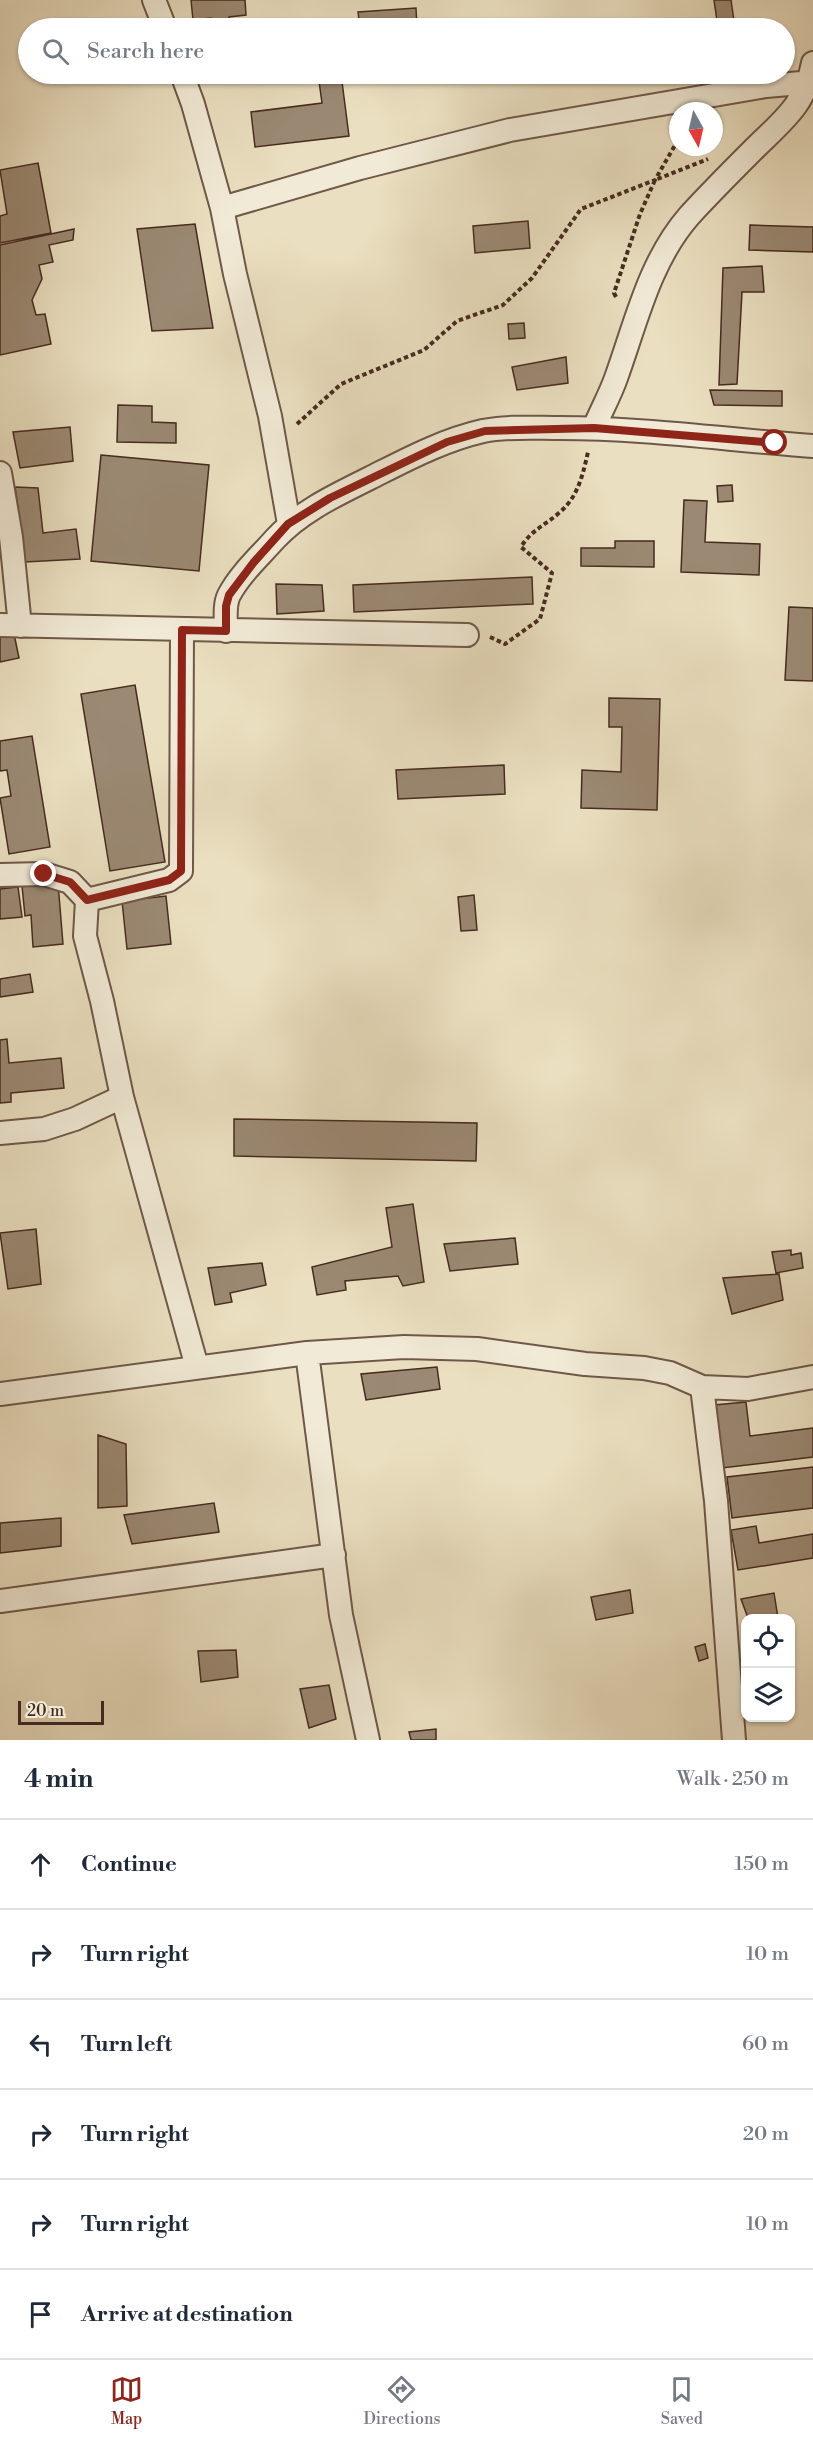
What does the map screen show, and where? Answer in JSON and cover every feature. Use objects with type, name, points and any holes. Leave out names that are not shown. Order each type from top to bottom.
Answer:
[{"type":"street","points":[[154,0],[161,18]]},
{"type":"street","points":[[795,80],[812,76]]},
{"type":"street","points":[[594,428],[615,381],[652,274],[672,238],[689,216],[775,131],[796,105],[812,76]]},
{"type":"street","points":[[186,84],[222,208],[274,445],[288,524]]},
{"type":"street","points":[[222,208],[360,168],[510,130],[775,84]]},
{"type":"street","points":[[226,631],[226,606],[229,595],[254,562],[288,524],[330,498],[432,448],[471,435],[485,431],[528,428],[594,428],[813,446]]},
{"type":"street","points":[[0,473],[11,537],[10,625],[467,635]]},
{"type":"street","points":[[87,900],[169,880],[181,871],[182,630]]},
{"type":"street","points":[[0,875],[44,874],[70,882],[87,900],[85,936],[102,1001],[122,1097],[197,1367]]},
{"type":"street","points":[[0,1133],[44,1129],[75,1119],[122,1097]]},
{"type":"street","points":[[0,1394],[307,1353],[404,1347],[477,1349],[585,1364],[644,1368],[670,1373],[702,1387],[748,1389],[813,1377]]},
{"type":"street","points":[[307,1353],[341,1616],[368,1740]]},
{"type":"street","points":[[702,1387],[716,1501],[734,1740]]},
{"type":"street","points":[[0,1601],[334,1555]]},
{"type":"path","points":[[274,445],[341,384],[424,350],[457,321],[503,305],[532,278],[580,208],[656,180],[669,156]]},
{"type":"path","points":[[467,635],[491,638],[505,644],[540,619],[552,573],[520,547],[528,536],[560,513],[572,501],[582,480],[594,428]]},
{"type":"building","points":[[191,0],[245,0],[246,15],[229,18],[193,18]]},
{"type":"building","points":[[714,0],[731,0],[734,18],[717,18]]},
{"type":"building","points":[[416,8],[416,18],[359,18],[358,12]]},
{"type":"building","points":[[319,84],[342,84],[349,136],[255,147],[251,112],[322,103]]},
{"type":"building","points":[[38,163],[51,233],[0,243],[0,216],[7,214],[0,170]]},
{"type":"building","points":[[528,221],[530,248],[475,253],[473,226]]},
{"type":"building","points":[[195,224],[213,328],[152,331],[137,229]]},
{"type":"building","points":[[750,225],[813,227],[813,252],[749,250]]},
{"type":"building","points":[[74,229],[73,240],[49,245],[53,262],[39,265],[42,279],[32,300],[36,315],[45,314],[51,344],[0,355],[0,245]]},
{"type":"building","points":[[762,266],[764,292],[742,292],[737,384],[719,385],[723,268]]},
{"type":"building","points":[[524,323],[525,338],[509,339],[508,324]]},
{"type":"building","points":[[566,357],[568,383],[517,390],[512,367]]},
{"type":"building","points":[[710,390],[782,391],[782,406],[714,405]]},
{"type":"building","points":[[118,405],[152,406],[152,422],[176,423],[176,443],[117,442]]},
{"type":"building","points":[[70,427],[73,461],[20,468],[13,432]]},
{"type":"building","points":[[101,455],[209,465],[199,571],[91,561]]},
{"type":"building","points":[[732,485],[733,501],[718,502],[717,486]]},
{"type":"building","points":[[15,487],[38,488],[43,533],[76,529],[80,559],[25,562]]},
{"type":"building","points":[[684,500],[707,501],[705,542],[760,544],[759,575],[681,572]]},
{"type":"building","points":[[615,541],[654,541],[654,567],[581,566],[581,548],[615,548]]},
{"type":"building","points":[[532,577],[533,604],[354,612],[353,585]]},
{"type":"building","points":[[276,584],[322,585],[324,611],[277,614]]},
{"type":"building","points":[[789,607],[813,608],[813,681],[785,680]]},
{"type":"building","points":[[13,629],[19,658],[0,662],[0,632]]},
{"type":"building","points":[[135,685],[165,862],[110,871],[81,694]]},
{"type":"building","points":[[609,698],[660,699],[657,810],[581,808],[582,770],[621,772],[622,727],[609,727]]},
{"type":"building","points":[[32,736],[50,847],[9,854],[0,798],[11,796],[7,770],[0,771],[0,741]]},
{"type":"building","points":[[504,765],[505,794],[398,799],[396,770]]},
{"type":"building","points":[[58,883],[63,944],[33,947],[31,915],[25,916],[22,886]]},
{"type":"building","points":[[18,887],[22,917],[0,919],[0,889]]},
{"type":"building","points":[[474,895],[477,930],[461,931],[458,897]]},
{"type":"building","points":[[166,896],[171,944],[127,949],[122,901]]},
{"type":"building","points":[[30,974],[33,992],[0,997],[0,979]]},
{"type":"building","points":[[7,1039],[9,1063],[61,1058],[64,1088],[11,1093],[11,1102],[0,1103],[0,1040]]},
{"type":"building","points":[[234,1119],[477,1123],[476,1161],[234,1156]]},
{"type":"building","points":[[413,1204],[424,1282],[403,1286],[398,1276],[345,1281],[346,1290],[317,1295],[312,1267],[392,1247],[386,1208]]},
{"type":"building","points":[[36,1229],[41,1284],[8,1289],[0,1233]]},
{"type":"building","points":[[515,1238],[518,1264],[450,1271],[444,1244]]},
{"type":"building","points":[[791,1250],[791,1255],[801,1253],[803,1268],[776,1273],[772,1252]]},
{"type":"building","points":[[262,1263],[266,1285],[230,1293],[232,1302],[215,1305],[208,1268]]},
{"type":"building","points":[[779,1274],[783,1300],[732,1314],[723,1278]]},
{"type":"building","points":[[437,1367],[440,1389],[366,1400],[361,1374]]},
{"type":"building","points":[[746,1402],[750,1436],[813,1428],[813,1457],[722,1468],[714,1405]]},
{"type":"building","points":[[98,1435],[126,1444],[127,1506],[98,1508]]},
{"type":"building","points":[[813,1467],[813,1508],[732,1518],[727,1477]]},
{"type":"building","points":[[214,1503],[219,1532],[132,1544],[124,1515]]},
{"type":"building","points":[[61,1518],[61,1546],[0,1553],[0,1523]]},
{"type":"building","points":[[756,1526],[759,1543],[813,1534],[813,1558],[738,1570],[731,1530]]},
{"type":"building","points":[[630,1590],[633,1613],[596,1620],[591,1597]]},
{"type":"building","points":[[774,1593],[777,1614],[747,1614],[741,1599]]},
{"type":"building","points":[[705,1644],[708,1658],[699,1661],[695,1647]]},
{"type":"building","points":[[236,1650],[238,1677],[201,1682],[198,1651]]},
{"type":"building","points":[[329,1685],[336,1719],[309,1728],[300,1689]]},
{"type":"building","points":[[436,1729],[436,1740],[411,1740],[409,1732]]},
{"type":"route","points":[[44,874],[70,882],[87,900],[169,880],[181,871],[182,630],[226,631],[226,606],[229,595],[254,562],[288,524],[330,498],[432,448],[485,431],[594,428],[775,443]]}]
